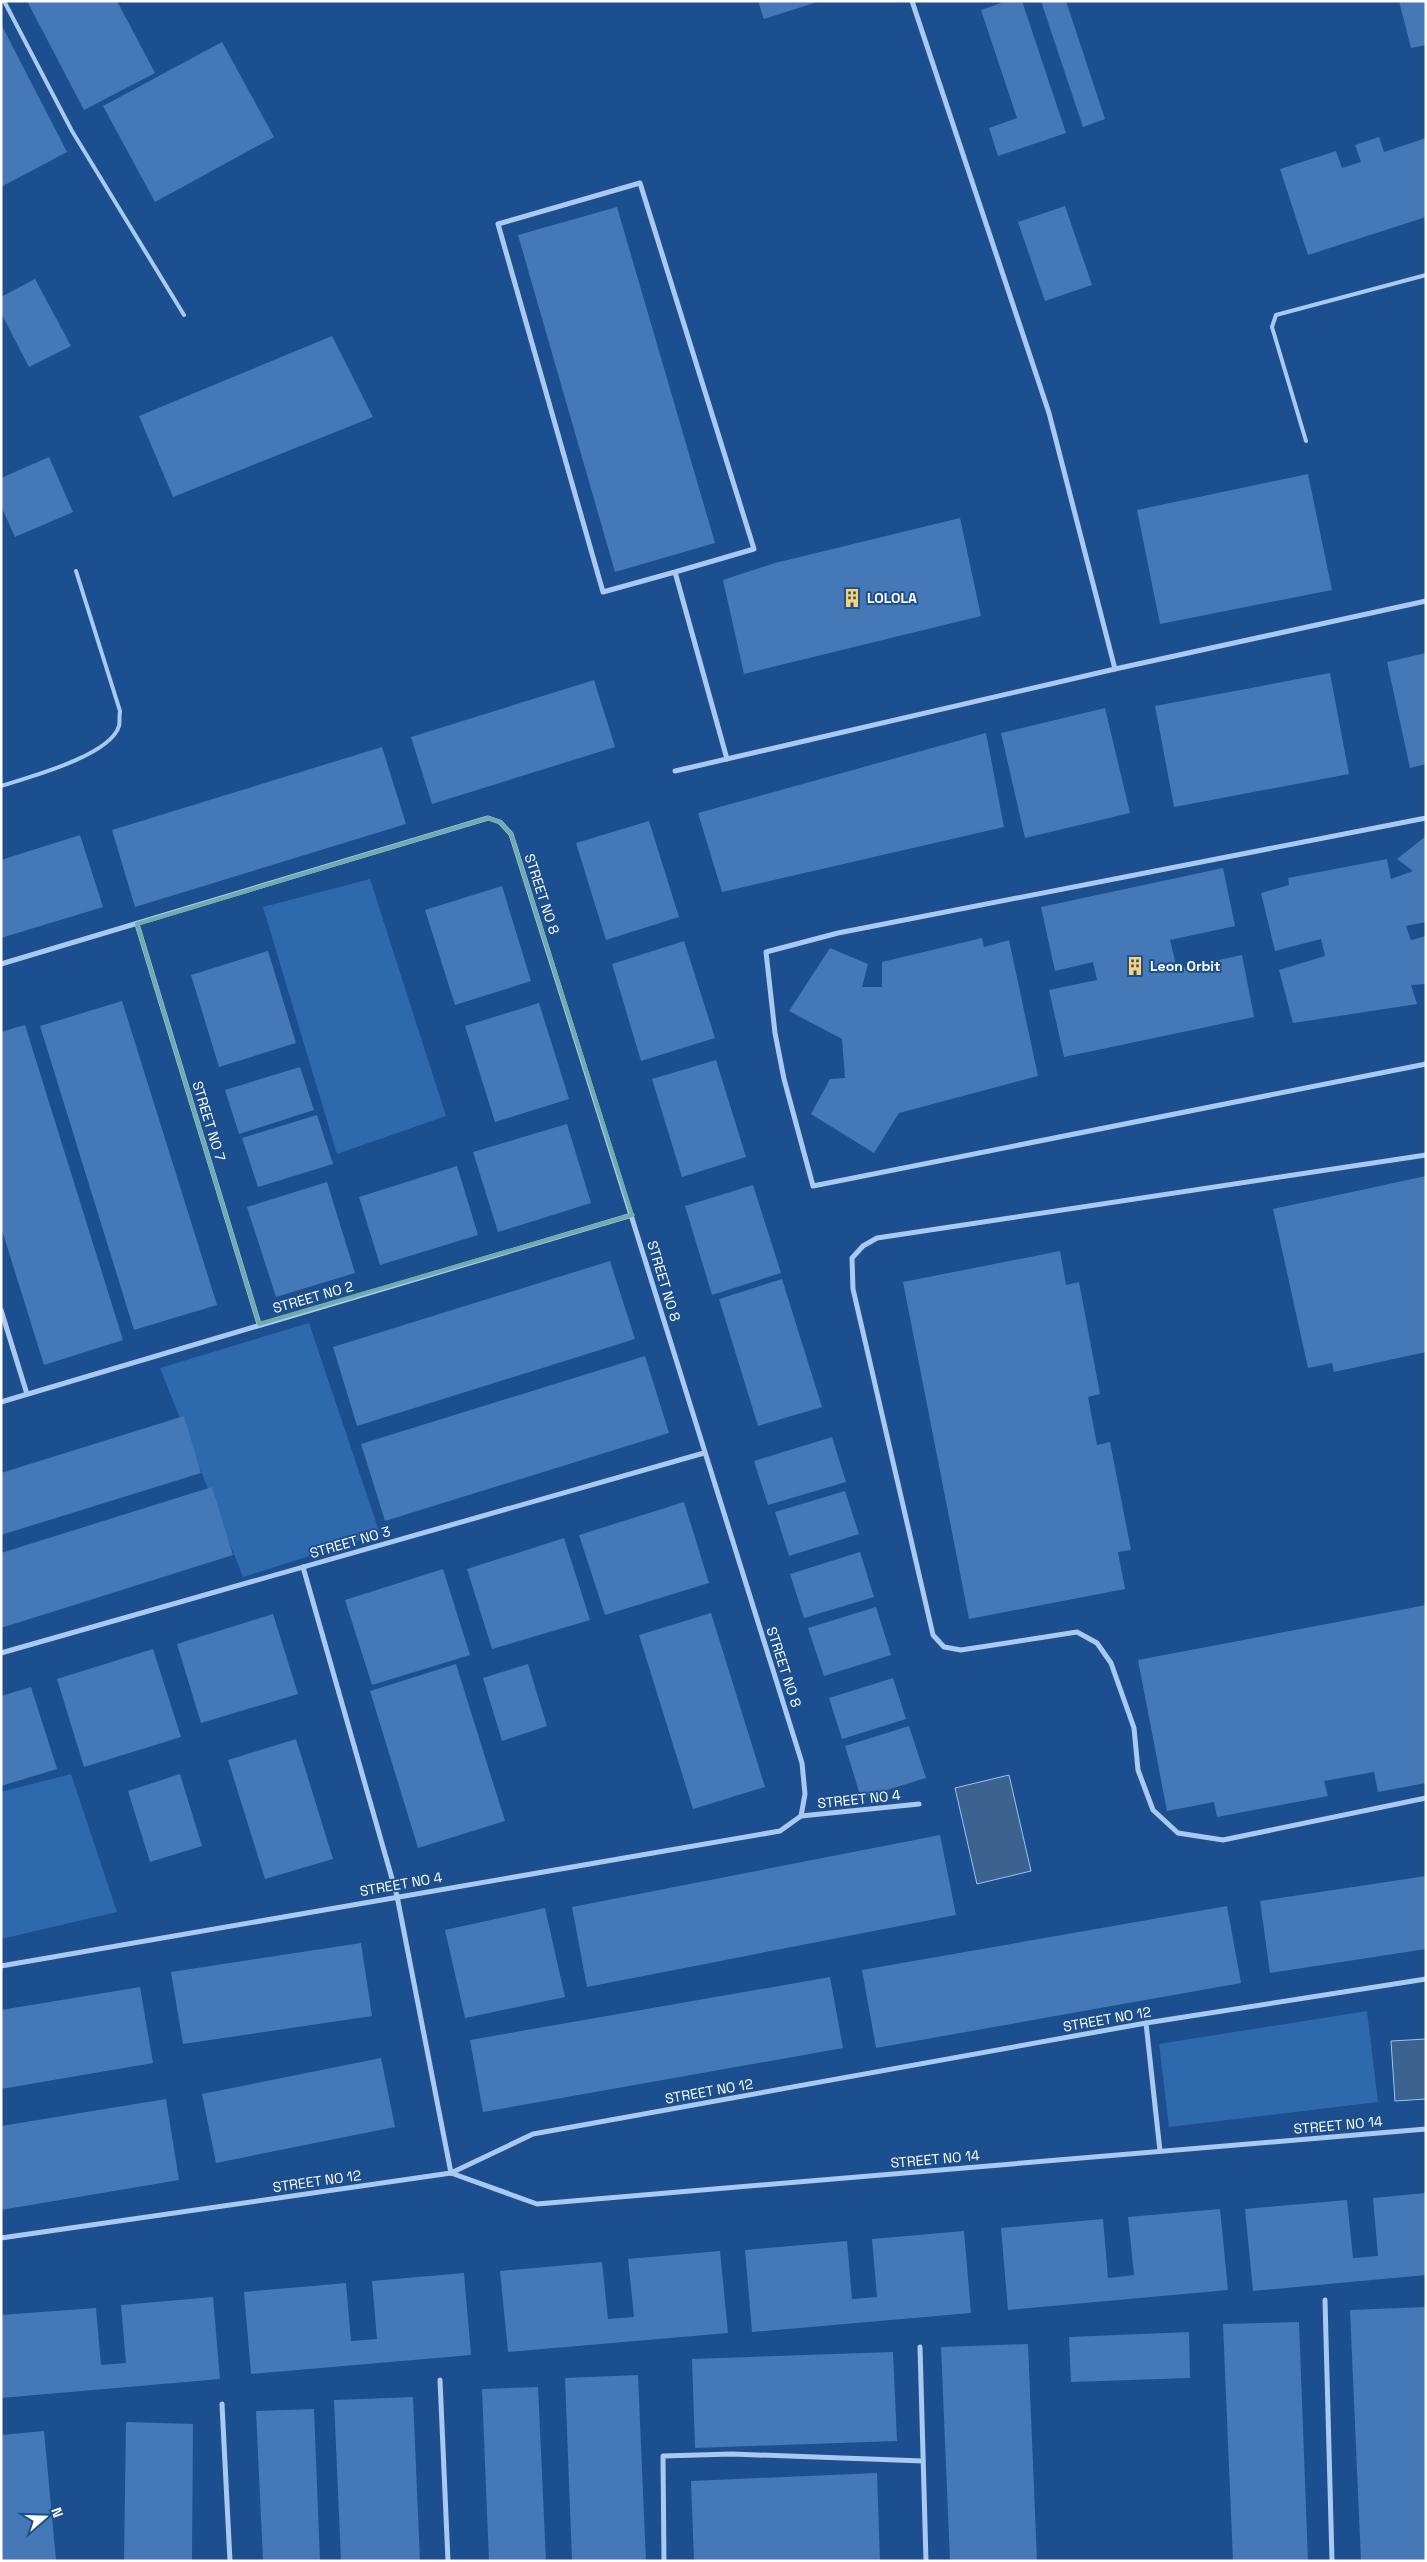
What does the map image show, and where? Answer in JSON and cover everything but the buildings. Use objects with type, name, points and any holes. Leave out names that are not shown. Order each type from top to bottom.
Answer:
[{"type":"street","points":[[912,1],[1049,413],[1115,669]]},
{"type":"street","points":[[640,183],[754,549],[675,572],[603,592],[498,224],[640,183]]},
{"type":"street","points":[[675,572],[727,759]]},
{"type":"street","points":[[675,771],[1115,669],[1426,601]]},
{"type":"street","name":"STREET NO 8","points":[[137,924],[488,818],[500,822],[511,834],[632,1214],[704,1453],[802,1763]]},
{"type":"street","points":[[1426,818],[847,931],[766,952],[774,1034],[813,1186],[1426,1064]]},
{"type":"street","points":[[1,964],[137,924]]},
{"type":"street","name":"STREET NO 7","points":[[137,924],[259,1324]]},
{"type":"street","points":[[1426,1155],[877,1238],[863,1246],[852,1258],[853,1289],[933,1635],[944,1647],[961,1650],[1077,1632],[1096,1643],[1111,1663],[1134,1728],[1138,1770],[1153,1810],[1178,1833],[1223,1840],[1426,1798]]},
{"type":"street","name":"STREET NO 2","points":[[1,1402],[632,1214]]},
{"type":"street","points":[[1,1310],[27,1394]]},
{"type":"street","name":"STREET NO 3","points":[[1,1653],[704,1453]]},
{"type":"street","points":[[303,1567],[396,1896],[451,2173]]},
{"type":"street","name":"STREET NO 4","points":[[801,1816],[805,1794],[802,1763]]},
{"type":"street","name":"STREET NO 4","points":[[1,1966],[780,1830],[801,1816],[919,1804]]},
{"type":"street","name":"STREET NO 12","points":[[1,2238],[451,2173],[533,2134],[1146,2023],[1426,1979]]},
{"type":"street","points":[[1146,2023],[1160,2151]]},
{"type":"street","name":"STREET NO 14","points":[[451,2173],[537,2204],[1426,2129]]},
{"type":"street","points":[[1325,2300],[1332,2561]]},
{"type":"street","points":[[920,2348],[926,2561]]},
{"type":"street","points":[[440,2380],[448,2561]]},
{"type":"street","points":[[222,2404],[230,2561]]},
{"type":"street","points":[[664,2561],[663,2456],[732,2454],[923,2461]]},
{"type":"lane","points":[[4,1],[72,131],[184,315]]},
{"type":"lane","points":[[1306,441],[1272,327],[1276,315],[1426,275]]},
{"type":"lane","points":[[1,786],[88,756],[106,743],[119,727],[120,711],[76,571]]},
{"type":"highlighted area","points":[[488,818],[500,822],[511,834],[632,1215],[259,1324],[137,924]]},
{"type":"shaded area","points":[[370,879],[446,1116],[337,1154],[263,907]]},
{"type":"shaded area","points":[[309,1323],[380,1534],[243,1577],[160,1368]]},
{"type":"shaded area","points":[[71,1774],[117,1912],[1,1939],[1,1792]]},
{"type":"shaded area","points":[[1009,1775],[1031,1871],[977,1884],[955,1788]]},
{"type":"shaded area","points":[[1367,2011],[1378,2102],[1169,2127],[1159,2044]]},
{"type":"shaded area","points":[[1426,2039],[1426,2099],[1395,2101],[1391,2041]]},
{"type":"place","name":"LOLOLA","points":[[852,598]]},
{"type":"place","name":"Leon Orbit","points":[[1135,966]]}]
